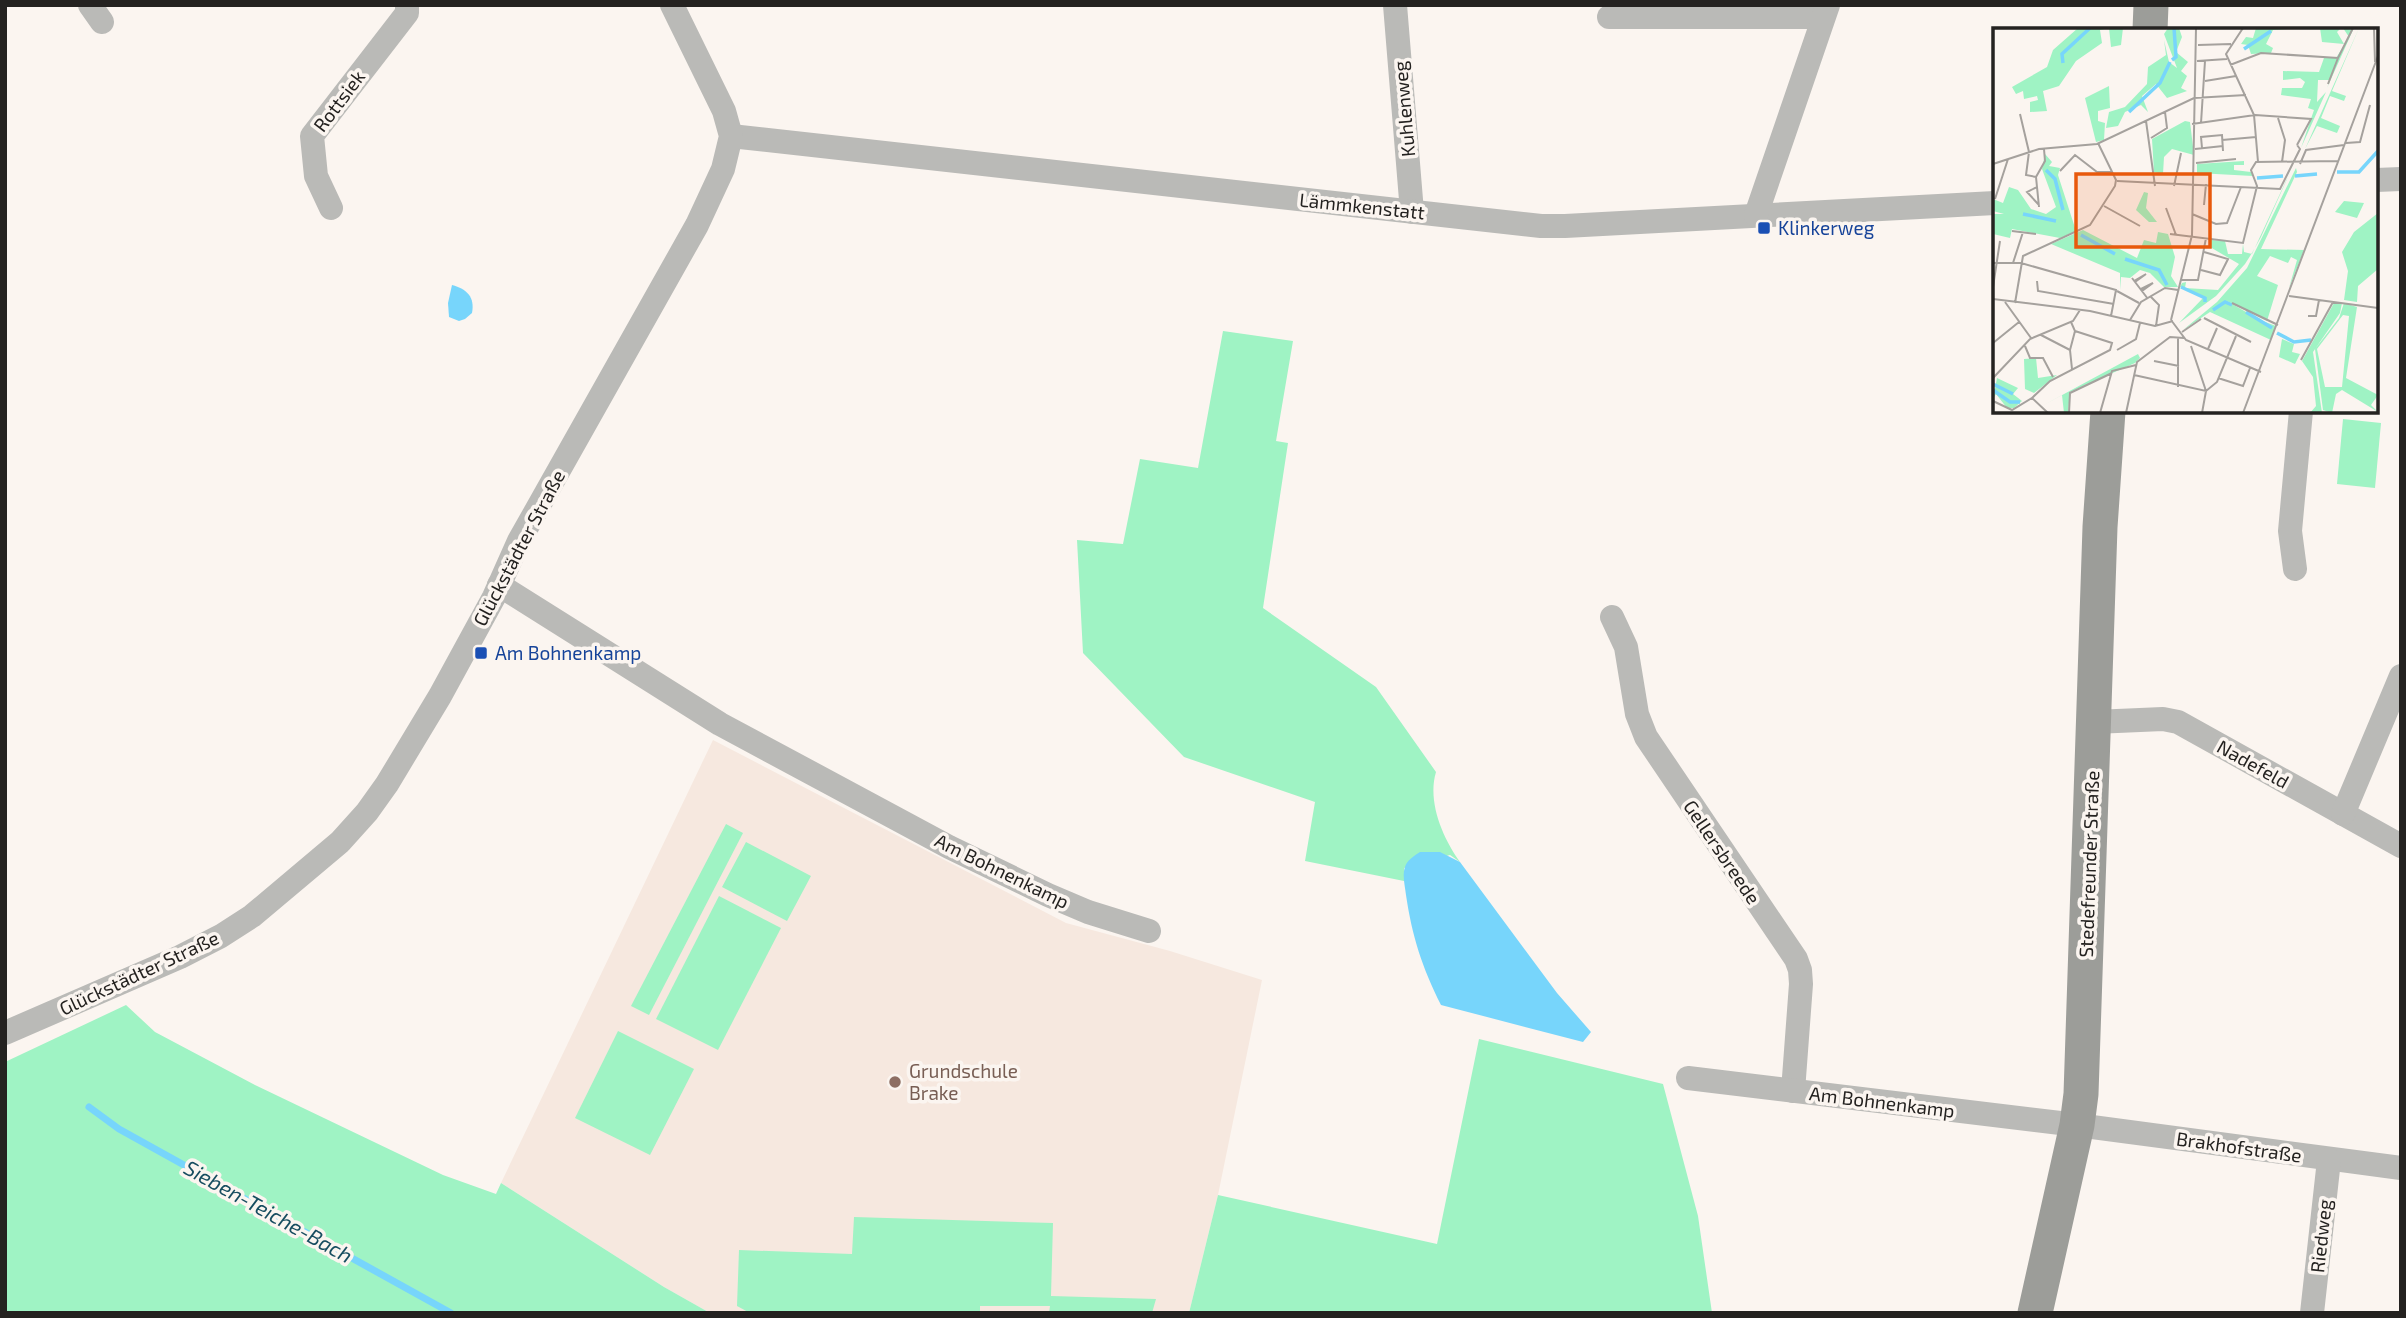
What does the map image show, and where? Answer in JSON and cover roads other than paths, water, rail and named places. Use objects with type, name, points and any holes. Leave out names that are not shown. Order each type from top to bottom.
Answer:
[{"type":"street","name":"Rottsiek","points":[[331,208],[316,176],[312,136],[407,13],[407,5]]},
{"type":"street","points":[[672,5],[724,111],[731,136]]},
{"type":"street","name":"Kuhlenweg","points":[[1395,5],[1412,212]]},
{"type":"street","points":[[2150,28],[2151,5]]},
{"type":"street","points":[[1608,17],[1826,11],[1756,215]]},
{"type":"street","name":"Lämmkenstatt","points":[[731,136],[1412,212],[1565,226],[1993,203]]},
{"type":"street","name":"Glückstädter Straße","points":[[5,1033],[121,984],[221,936],[253,916],[317,863],[367,812],[440,696],[499,585],[519,541],[697,225],[723,169],[731,136]]},
{"type":"street","points":[[2378,180],[2401,179]]},
{"type":"street","name":"Stedefreunder Straße","points":[[2035,1313],[2077,1125],[2084,1050],[2100,527],[2108,413]]},
{"type":"street","points":[[2295,569],[2290,531],[2301,413]]},
{"type":"street","name":"Am Bohnenkamp","points":[[499,585],[720,724],[948,847],[1068,903],[1149,931]]},
{"type":"street","name":"Gellersbreede","points":[[1612,617],[1626,647],[1633,696],[1646,737],[1796,960],[1800,970],[1793,1091]]},
{"type":"street","points":[[2343,814],[2401,676]]},
{"type":"street","name":"Nadefeld","points":[[2094,722],[2163,719],[2178,722],[2401,846]]},
{"type":"street","name":"Am Bohnenkamp","points":[[1688,1078],[2077,1125]]},
{"type":"street","name":"Brakhofstraße","points":[[2077,1125],[2401,1168]]},
{"type":"street","name":"Riedweg","points":[[2312,1313],[2329,1160]]},
{"type":"water","points":[[452,285],[466,291],[472,302],[472,313],[459,321],[449,317],[448,303]]},
{"type":"water","points":[[1420,852],[1440,852],[1460,862],[1557,993],[1591,1032],[1583,1042],[1441,1005],[1419,951],[1404,884],[1406,865]]},
{"type":"waterway","name":"Sieben-Teiche-Bach","points":[[89,1107],[119,1129],[451,1313]]},
{"type":"place","name":"Klinkerweg","points":[[1764,228]]},
{"type":"place","name":"Am Bohnenkamp","points":[[481,653]]},
{"type":"place","name":"Grundschule Brake","points":[[895,1082]]}]
